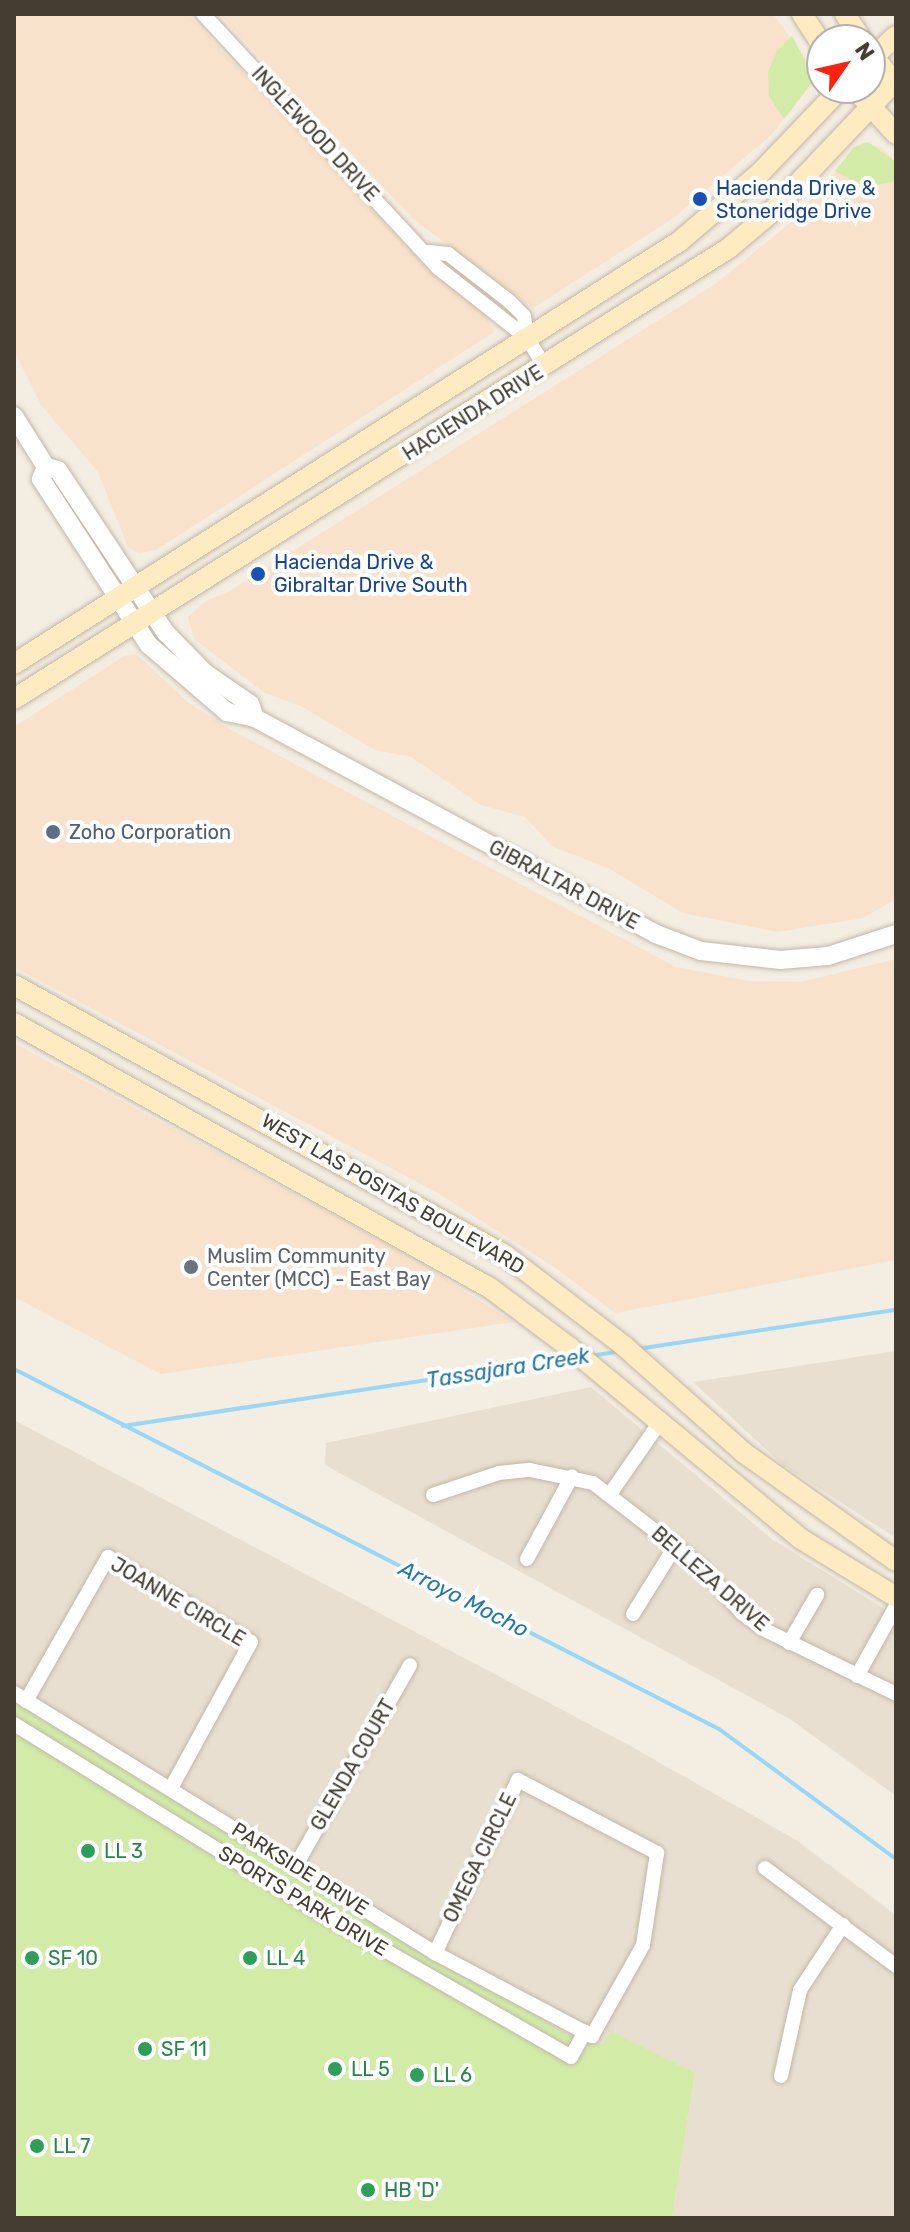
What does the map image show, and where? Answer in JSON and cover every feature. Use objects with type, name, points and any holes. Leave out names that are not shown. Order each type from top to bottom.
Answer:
[{"type":"main road","name":"HACIENDA DRIVE","points":[[14,699],[545,367],[729,248],[767,216],[895,82]]},
{"type":"main road","name":"HACIENDA DRIVE","points":[[14,664],[680,241],[760,173],[826,104]]},
{"type":"main road","points":[[867,104],[896,134]]},
{"type":"main road","name":"WEST LAS POSITAS BOULEVARD","points":[[14,985],[464,1230],[536,1276],[624,1346],[744,1453],[896,1561]]},
{"type":"main road","name":"WEST LAS POSITAS BOULEVARD","points":[[14,1023],[450,1265],[569,1347],[658,1425],[801,1539],[896,1597]]},
{"type":"street","name":"INGLEWOOD DRIVE","points":[[203,14],[429,252],[448,254],[524,316],[527,338],[545,367]]},
{"type":"street","name":"GIBRALTAR DRIVE","points":[[14,416],[46,467],[58,470],[143,618],[193,687],[227,712],[255,718],[656,934],[701,951],[780,960],[828,956],[896,934]]},
{"type":"street","points":[[610,1494],[658,1425]]},
{"type":"street","name":"BELLEZA DRIVE","points":[[433,1495],[499,1473],[530,1470],[572,1476],[610,1494],[676,1545],[742,1613],[789,1643],[896,1694]]},
{"type":"street","points":[[527,1559],[572,1476]]},
{"type":"street","points":[[633,1614],[676,1545]]},
{"type":"street","name":"JOANNE CIRCLE","points":[[20,1697],[108,1557],[238,1634],[251,1642],[171,1788]]},
{"type":"street","points":[[789,1643],[817,1595]]},
{"type":"street","points":[[857,1676],[896,1606]]},
{"type":"street","name":"GLENDA COURT","points":[[296,1865],[410,1665]]},
{"type":"street","name":"PARKSIDE DRIVE","points":[[20,1697],[435,1953],[588,2034]]},
{"type":"street","name":"SPORTS PARK DRIVE","points":[[14,1724],[313,1909],[571,2057],[588,2034]]},
{"type":"street","name":"OMEGA CIRCLE","points":[[435,1953],[518,1780],[657,1853],[643,1945],[588,2034]]},
{"type":"street","points":[[765,1868],[896,1966]]},
{"type":"street","points":[[781,2076],[800,1990],[843,1925]]},
{"type":"shaded area","points":[[14,14],[188,14],[420,261],[485,312],[494,332],[156,550],[138,553],[128,547],[98,472],[41,405],[14,350]]},
{"type":"shaded area","points":[[219,14],[773,14],[806,59],[806,90],[771,135],[672,219],[533,308],[413,219]]},
{"type":"shaded area","points":[[862,143],[881,147],[896,162],[896,899],[863,918],[778,932],[683,913],[608,868],[553,847],[525,817],[481,805],[411,757],[375,750],[301,706],[265,693],[194,639],[188,617],[206,601],[230,591],[714,285],[789,224]]},
{"type":"shaded area","points":[[136,654],[190,704],[233,731],[676,967],[749,981],[801,982],[896,959],[896,1260],[615,1313],[557,1269],[438,1193],[14,967],[14,727],[124,656]]},
{"type":"shaded area","points":[[14,1043],[415,1259],[513,1322],[161,1374],[14,1297]]},
{"type":"shaded area","points":[[896,1351],[896,1538],[783,1465],[693,1382]]},
{"type":"shaded area","points":[[591,1387],[773,1540],[896,1616],[896,1796],[790,1719],[325,1465],[326,1443]]},
{"type":"shaded area","points":[[14,1420],[625,1743],[796,1840],[896,1915],[896,2218],[672,2218],[695,2073],[611,2032],[602,2044],[584,2044],[14,1701]]},
{"type":"green space","points":[[792,36],[806,62],[806,91],[784,119],[769,96],[768,72],[777,51]]},
{"type":"green space","points":[[868,142],[896,162],[896,181],[865,187],[835,171],[854,147]]},
{"type":"green space","points":[[14,1701],[584,2044],[602,2044],[611,2031],[695,2073],[672,2218],[14,2218]]},
{"type":"waterway","name":"Tassajara Creek","points":[[637,1349],[896,1310]]},
{"type":"waterway","name":"Tassajara Creek","points":[[590,1356],[621,1351]]},
{"type":"waterway","name":"Tassajara Creek","points":[[123,1426],[573,1358]]},
{"type":"waterway","name":"Arroyo Mocho","points":[[14,1369],[719,1729],[896,1859]]},
{"type":"place","name":"Hacienda Drive & Stoneridge Drive","points":[[700,199]]},
{"type":"place","name":"Hacienda Drive & Gibraltar Drive South","points":[[258,574]]},
{"type":"place","name":"Zoho Corporation","points":[[53,832]]},
{"type":"place","name":"Muslim Community Center (MCC) - East Bay","points":[[191,1267]]},
{"type":"place","name":"LL 3","points":[[88,1851]]},
{"type":"place","name":"SF 10","points":[[32,1958]]},
{"type":"place","name":"LL 4","points":[[250,1958]]},
{"type":"place","name":"SF 11","points":[[145,2049]]},
{"type":"place","name":"LL 5","points":[[335,2069]]},
{"type":"place","name":"LL 6","points":[[417,2075]]},
{"type":"place","name":"LL 7","points":[[37,2146]]},
{"type":"place","name":"HB 'D'","points":[[368,2190]]}]
